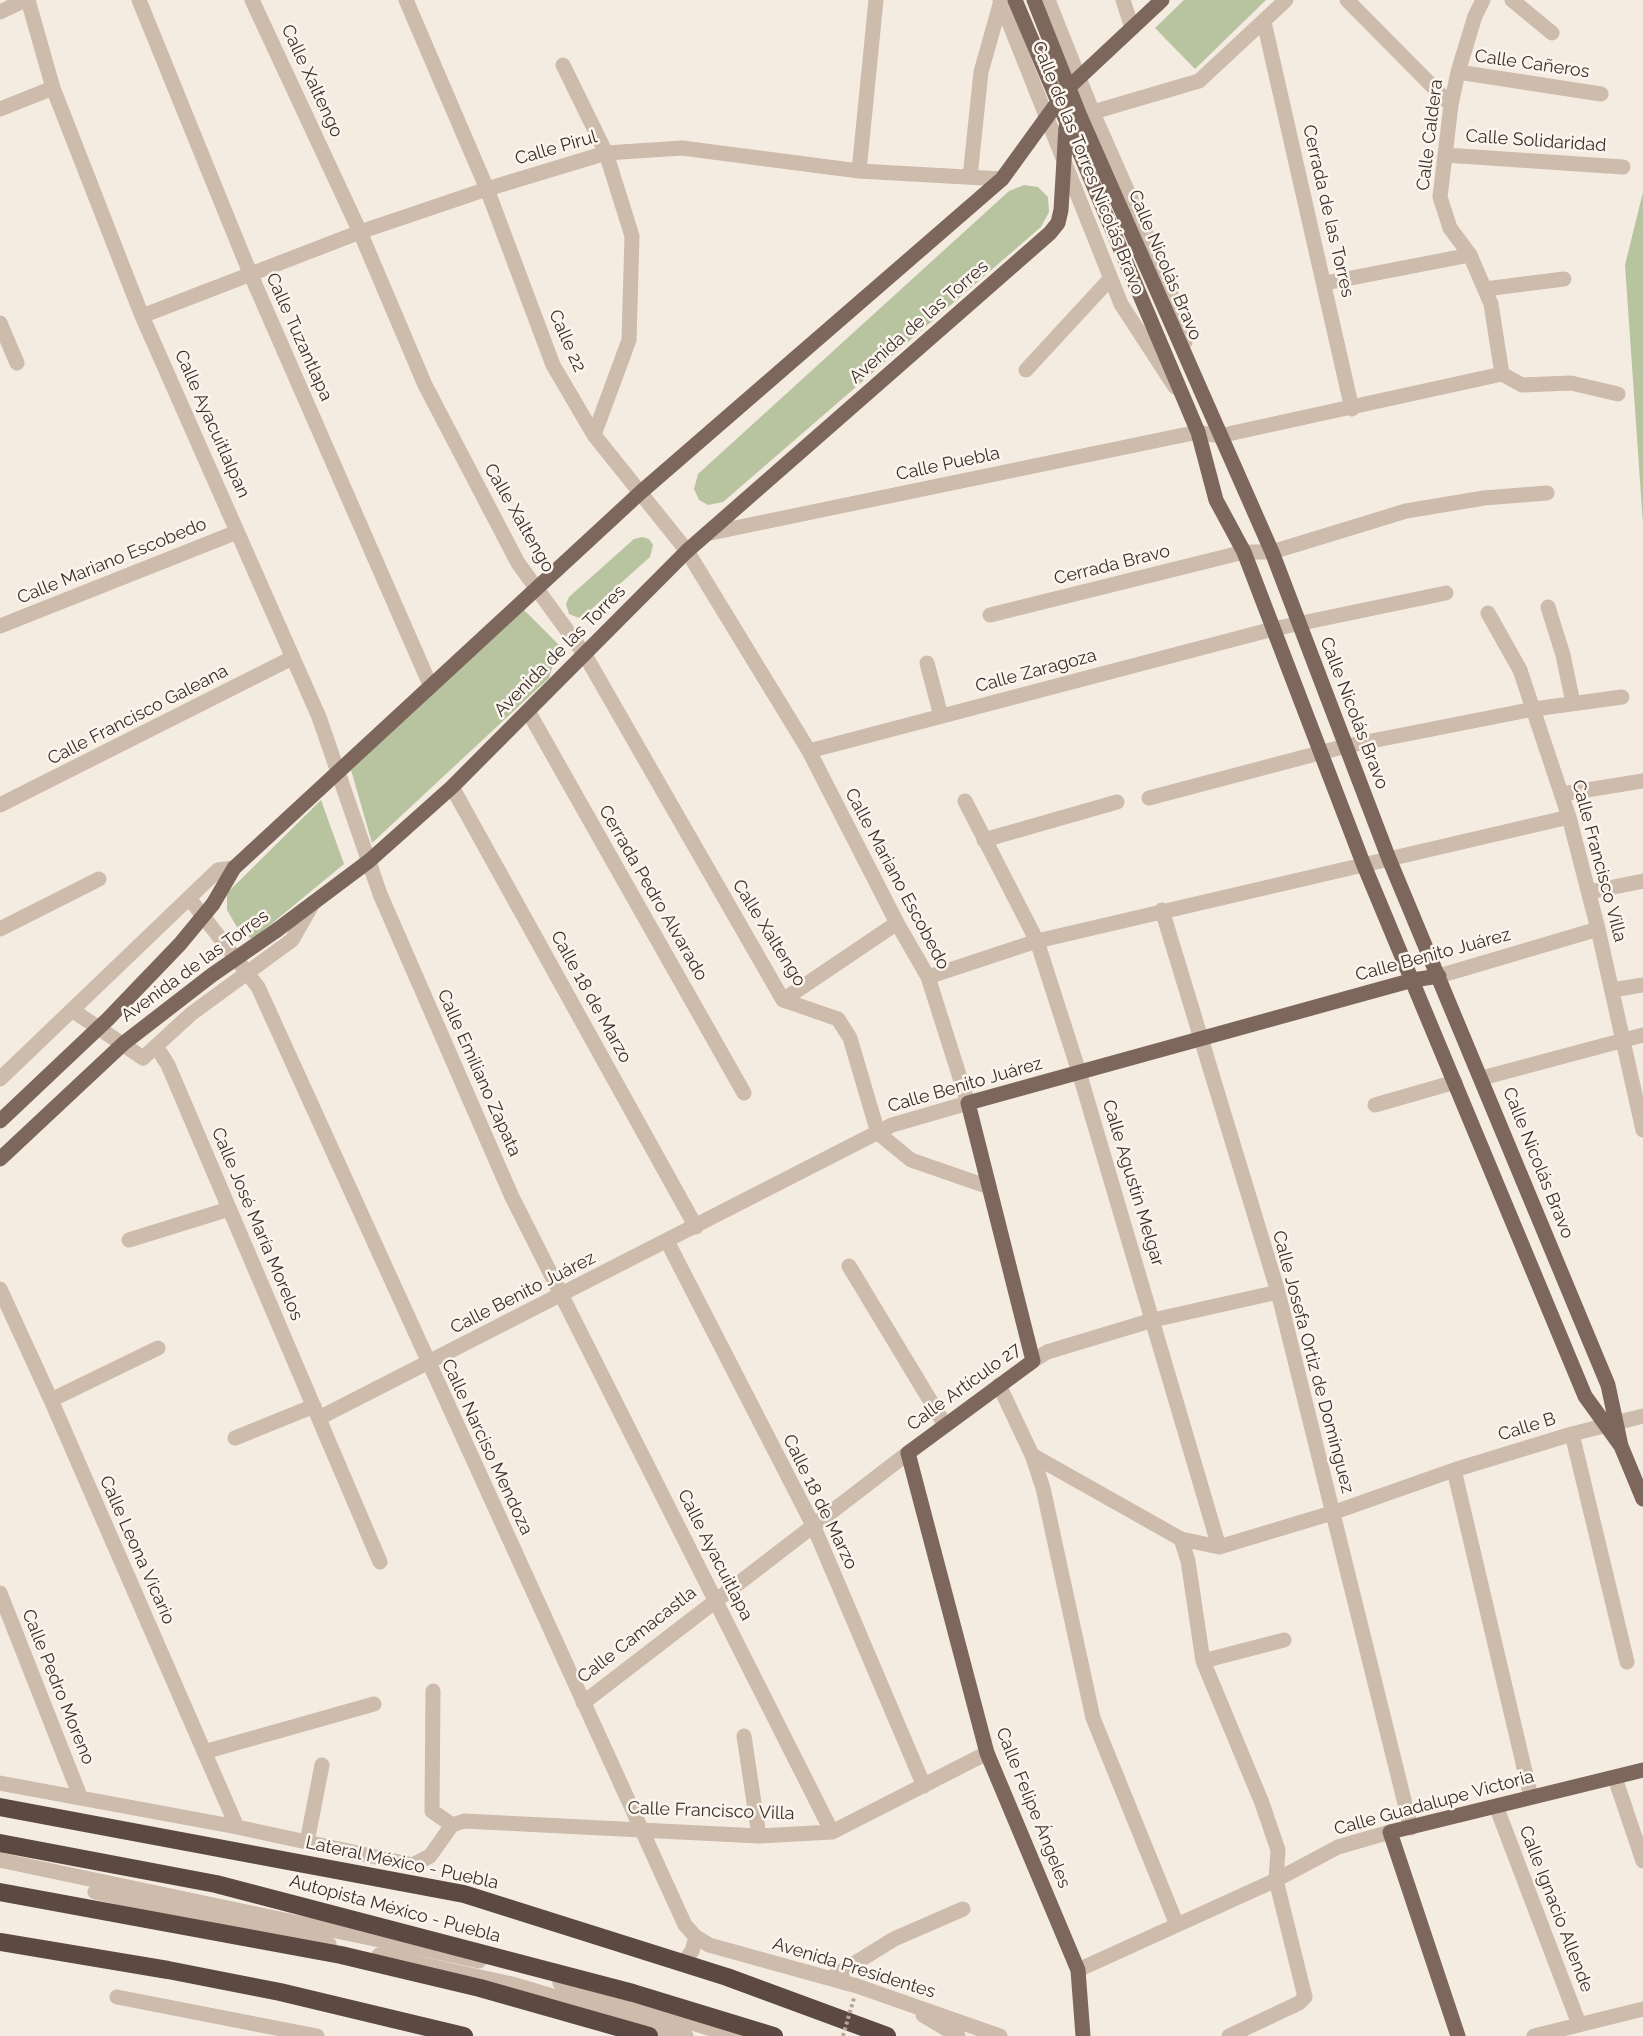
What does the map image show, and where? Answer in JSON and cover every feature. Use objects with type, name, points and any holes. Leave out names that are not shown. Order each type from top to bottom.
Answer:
[{"type":"highway","name":"Lateral México - Puebla","points":[[0,1807],[464,1894],[683,1962],[887,2036]]},
{"type":"highway","name":"Autopista México - Puebla","points":[[0,1843],[216,1884],[622,1990],[774,2036]]},
{"type":"highway","points":[[0,1892],[341,1955],[480,1988],[648,2036]]},
{"type":"highway","points":[[0,1942],[168,1970],[280,1992],[464,2036]]},
{"type":"main road","name":"Calle Nicolás Bravo","points":[[1015,0],[1058,103],[1079,116],[1272,552],[1389,859],[1608,1385],[1611,1424]]},
{"type":"main road","points":[[1034,0],[1074,82]]},
{"type":"main road","name":"Avenida de las Torres","points":[[0,1121],[108,1020],[180,944],[213,904],[234,868],[641,492],[1002,179],[1074,82],[1162,0]]},
{"type":"main road","name":"Avenida de las Torres","points":[[0,1159],[124,1043],[212,975],[369,861],[452,787],[687,551],[1050,233],[1059,216],[1065,159],[1079,116],[1074,82]]},
{"type":"main road","name":"Calle Nicolás Bravo","points":[[1079,116],[1198,432],[1216,500],[1244,552],[1363,864],[1585,1396],[1611,1424],[1643,1499]]},
{"type":"main road","name":"Calle Benito Juárez","points":[[968,1104],[1413,980],[1439,976]]},
{"type":"main road","name":"Calle Mariano Escobedo","points":[[968,1104],[1032,1361]]},
{"type":"main road","name":"Calle Artículo 27","points":[[908,1453],[1032,1361]]},
{"type":"main road","name":"Calle Felipe Ángeles","points":[[908,1453],[987,1754],[1078,1970],[1083,2036]]},
{"type":"main road","name":"Calle Guadalupe Victoria","points":[[1390,1832],[1643,1770]]},
{"type":"main road","points":[[1390,1832],[1458,2036]]},
{"type":"street","points":[[0,12],[26,0]]},
{"type":"street","name":"Calle Ayacuitlalpan","points":[[26,0],[53,88],[142,316],[319,717],[369,861]]},
{"type":"street","name":"Calle Tuzantlapa","points":[[139,0],[250,273],[431,687]]},
{"type":"street","name":"Calle Xaltengo","points":[[252,0],[360,232],[424,385],[518,563],[585,655],[783,999],[838,1019],[850,1038],[878,1132]]},
{"type":"street","points":[[406,0],[487,189]]},
{"type":"street","points":[[859,171],[876,0]]},
{"type":"street","points":[[970,177],[981,72],[1000,0]]},
{"type":"street","name":"Calle de las Torres Nicolás Bravo","points":[[1000,0],[1121,304],[1187,406]]},
{"type":"street","name":"Calle de las Torres Nicolás Bravo","points":[[1048,0],[1074,82],[1079,116]]},
{"type":"street","points":[[1123,0],[1132,28]]},
{"type":"street","points":[[1079,116],[1199,81],[1286,0]]},
{"type":"street","points":[[1347,0],[1451,105]]},
{"type":"street","name":"Calle Caldera","points":[[1483,0],[1474,16],[1458,72],[1451,105],[1440,197],[1449,228],[1470,255],[1491,304],[1502,374]]},
{"type":"street","points":[[1512,0],[1552,33]]},
{"type":"street","name":"Cerrada de las Torres","points":[[1264,22],[1353,409]]},
{"type":"street","points":[[563,65],[606,153],[632,236],[629,340],[594,435]]},
{"type":"street","name":"Calle Cañeros","points":[[1458,72],[1600,94]]},
{"type":"street","points":[[0,109],[53,88]]},
{"type":"street","name":"Calle Pirul","points":[[142,316],[360,232],[487,189],[606,153],[682,148],[859,171],[1002,179]]},
{"type":"street","name":"Calle Solidaridad","points":[[1445,155],[1623,166]]},
{"type":"street","name":"Calle 22","points":[[487,189],[553,365],[594,435],[641,492]]},
{"type":"street","points":[[1325,283],[1470,255]]},
{"type":"street","points":[[1026,370],[1110,279]]},
{"type":"street","points":[[1485,290],[1564,279]]},
{"type":"street","points":[[0,323],[16,363]]},
{"type":"street","points":[[1198,432],[1219,436],[1353,409],[1502,374],[1522,385],[1571,383],[1618,394]]},
{"type":"street","name":"Calle Puebla","points":[[706,534],[1198,432]]},
{"type":"street","name":"Calle Mariano Escobedo","points":[[641,492],[687,551],[809,751],[897,923],[928,977],[968,1104]]},
{"type":"street","points":[[1244,552],[1272,552],[1406,511],[1484,498],[1547,493]]},
{"type":"street","name":"Calle Mariano Escobedo","points":[[0,626],[237,532]]},
{"type":"street","name":"Cerrada Bravo","points":[[990,615],[1244,552]]},
{"type":"street","name":"Calle Zaragoza","points":[[809,751],[1273,629],[1446,593]]},
{"type":"street","points":[[1548,607],[1563,655],[1573,703]]},
{"type":"street","name":"Calle Francisco Villa","points":[[1488,613],[1520,670],[1569,817],[1599,929],[1643,1130]]},
{"type":"street","name":"Calle Francisco Galeana","points":[[0,806],[292,658]]},
{"type":"street","points":[[927,663],[941,716]]},
{"type":"street","points":[[1149,798],[1346,746],[1534,709],[1622,697]]},
{"type":"street","name":"Cerrada Pedro Alvarado","points":[[528,711],[744,1093]]},
{"type":"street","points":[[1562,794],[1643,781]]},
{"type":"street","name":"Calle 18 de Marzo","points":[[452,787],[696,1227]]},
{"type":"street","name":"Calle Agustín Melgar","points":[[965,801],[1037,941],[1079,1072],[1219,1547]]},
{"type":"street","points":[[984,840],[1117,802]]},
{"type":"street","points":[[928,977],[1037,941],[1162,910],[1227,897],[1569,817]]},
{"type":"street","name":"Calle Emiliano Zapata","points":[[369,861],[380,894],[507,1187],[562,1296]]},
{"type":"street","points":[[0,1079],[218,870],[234,868]]},
{"type":"street","points":[[0,929],[99,879]]},
{"type":"street","points":[[1589,892],[1643,881]]},
{"type":"street","name":"Calle Narciso Mendoza","points":[[189,898],[244,973],[258,987],[685,1925],[696,1937]]},
{"type":"street","points":[[72,1010],[143,1058],[191,1014],[292,940],[313,903]]},
{"type":"street","name":"Calle Josefa Ortiz de Domínguez","points":[[1162,910],[1278,1292],[1411,1828]]},
{"type":"street","points":[[783,999],[897,923]]},
{"type":"street","name":"Calle Benito Juárez","points":[[1439,976],[1599,929]]},
{"type":"street","points":[[1612,990],[1643,985]]},
{"type":"street","points":[[1482,1078],[1643,1035]]},
{"type":"street","name":"Calle José María Morelos","points":[[156,1046],[168,1065],[380,1562]]},
{"type":"street","points":[[1375,1105],[1455,1082]]},
{"type":"street","name":"Calle Benito Juárez","points":[[235,1438],[316,1412],[428,1364],[892,1125],[968,1104]]},
{"type":"street","points":[[878,1132],[911,1160],[989,1187]]},
{"type":"street","points":[[129,1240],[229,1209]]},
{"type":"street","name":"Calle 18 de Marzo","points":[[668,1241],[813,1525],[924,1786]]},
{"type":"street","points":[[849,1266],[945,1425]]},
{"type":"street","name":"Calle Leona Vicario","points":[[0,1289],[51,1400],[237,1827]]},
{"type":"street","name":"Calle Artículo 27","points":[[1032,1361],[1047,1352],[1153,1320],[1278,1292]]},
{"type":"street","name":"Calle Ayacuitlapa","points":[[562,1296],[832,1832]]},
{"type":"street","points":[[51,1400],[158,1348]]},
{"type":"street","points":[[999,1385],[1032,1455],[1043,1488],[1093,1718],[1177,1925]]},
{"type":"street","name":"Calle B","points":[[1219,1547],[1332,1513],[1454,1470],[1572,1434],[1643,1416]]},
{"type":"street","points":[[1572,1434],[1627,1662]]},
{"type":"street","name":"Calle Artículo 27","points":[[716,1599],[908,1453]]},
{"type":"street","points":[[1032,1455],[1181,1539],[1219,1547]]},
{"type":"street","points":[[1454,1470],[1531,1797]]},
{"type":"street","points":[[1181,1539],[1188,1561],[1203,1661],[1278,1850],[1276,1880],[1305,1997],[1299,2003],[1229,2036]]},
{"type":"street","name":"Calle Pedro Moreno","points":[[0,1593],[80,1796]]},
{"type":"street","name":"Calle Camacastla","points":[[584,1703],[716,1599]]},
{"type":"street","points":[[1203,1661],[1284,1640]]},
{"type":"street","points":[[0,1783],[80,1796],[237,1827],[413,1865],[430,1856],[452,1825],[432,1811],[433,1691]]},
{"type":"street","points":[[204,1752],[374,1704]]},
{"type":"street","points":[[744,1736],[759,1836]]},
{"type":"street","name":"Calle Francisco Villa","points":[[452,1825],[465,1821],[641,1828],[759,1836],[832,1832],[987,1754]]},
{"type":"street","points":[[307,1842],[322,1764]]},
{"type":"street","points":[[1615,1778],[1643,1861]]},
{"type":"street","name":"Calle Ignacio Allende","points":[[1496,1806],[1579,2024]]},
{"type":"street","name":"Calle Guadalupe Victoria","points":[[1078,1970],[1276,1880],[1338,1847],[1390,1832]]},
{"type":"street","points":[[0,1860],[498,1965],[735,2036]]},
{"type":"street","points":[[0,1870],[512,1984],[686,2036]]},
{"type":"street","points":[[831,1978],[894,1939],[963,1909]]},
{"type":"street","points":[[683,1962],[692,1951],[696,1937]]},
{"type":"street","name":"Avenida Presidentes","points":[[696,1937],[709,1945],[895,1998],[994,2034]]},
{"type":"street","points":[[117,1997],[317,2036]]},
{"type":"street","points":[[895,1998],[957,2036]]},
{"type":"street","points":[[1536,2036],[1643,2009]]},
{"type":"path","points":[[843,2036],[854,1998]]},
{"type":"green space","points":[[1184,0],[1266,0],[1195,69],[1155,28]]},
{"type":"green space","points":[[1024,185],[1038,187],[1048,197],[1049,212],[1041,227],[723,502],[708,505],[699,500],[694,489],[698,474],[1009,191]]},
{"type":"green space","points":[[1643,192],[1643,524],[1625,265]]},
{"type":"green space","points":[[642,537],[649,539],[653,545],[650,557],[585,615],[579,618],[569,614],[566,604],[569,597],[634,539]]},
{"type":"green space","points":[[523,609],[559,645],[549,678],[372,843],[351,770]]},
{"type":"green space","points":[[321,800],[344,864],[253,939],[241,934],[227,910],[227,893]]}]
